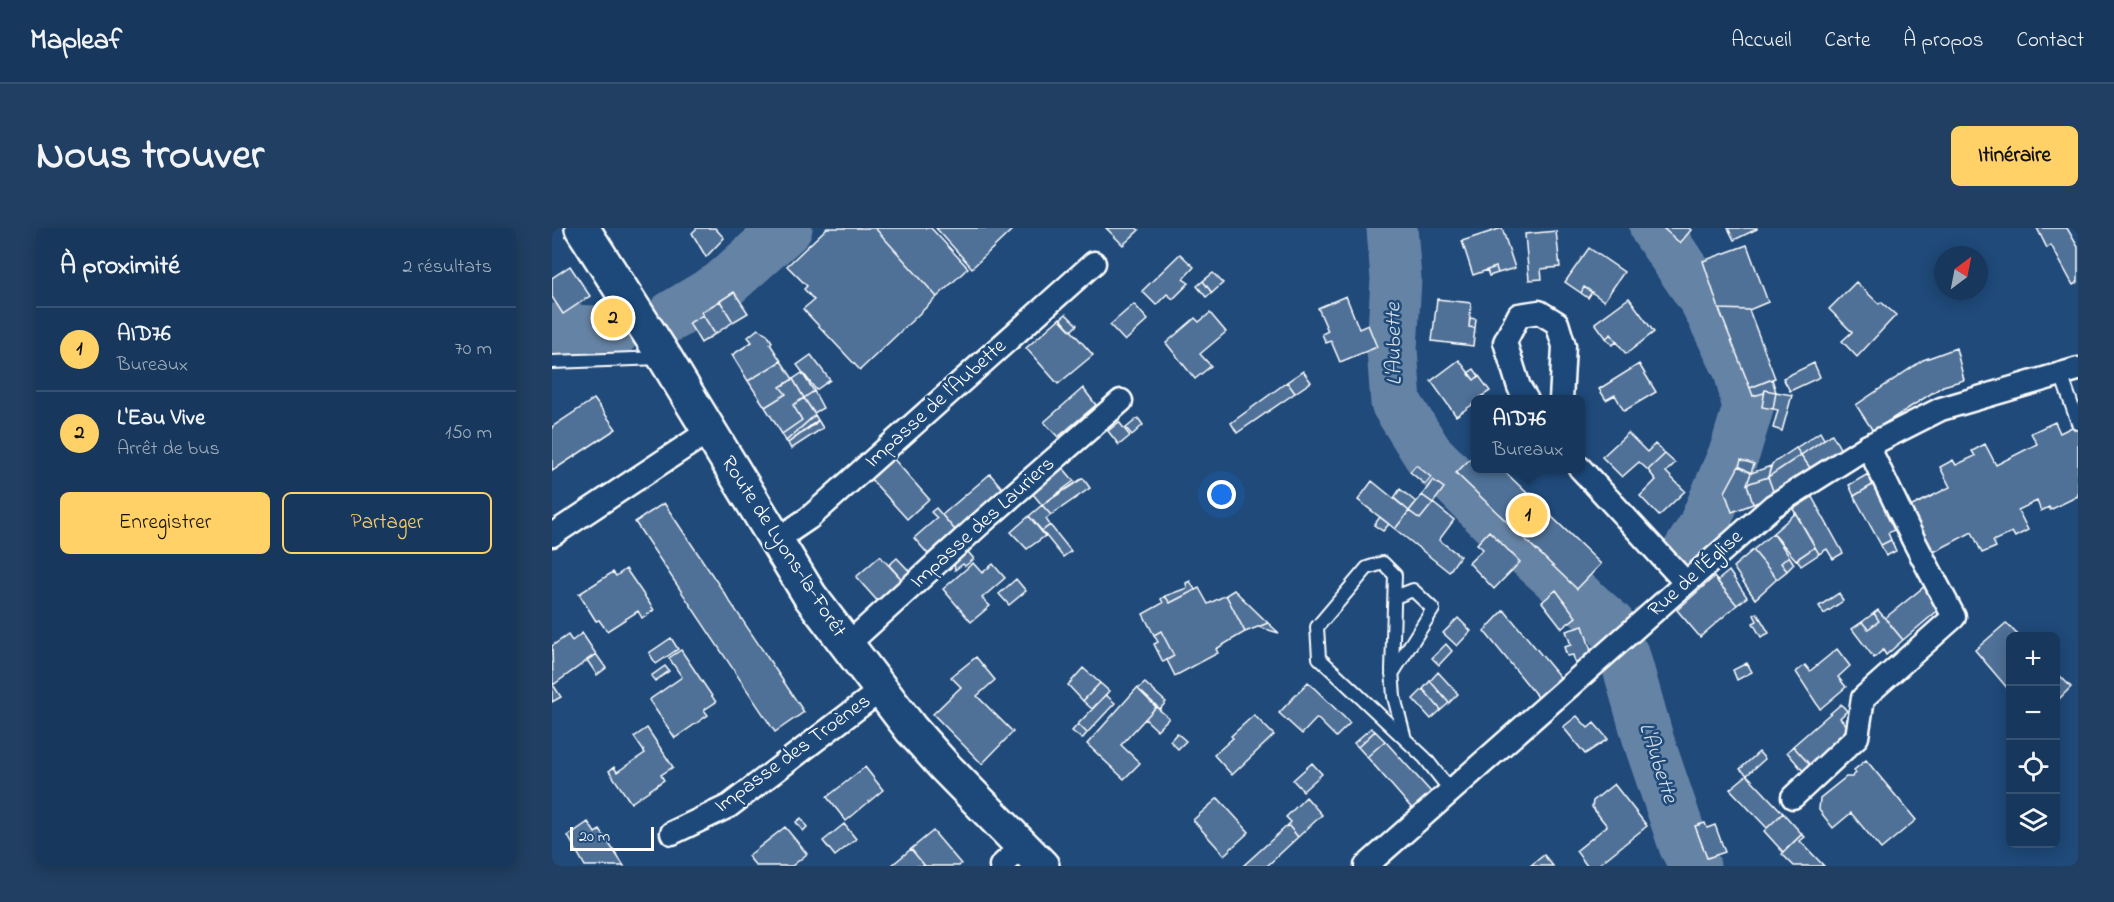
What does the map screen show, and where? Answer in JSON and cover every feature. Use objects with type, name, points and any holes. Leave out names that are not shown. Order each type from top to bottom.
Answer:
[{"type":"main road","name":"Route de Lyons-la-Forêt","points":[[582,228],[665,358],[810,596],[911,729],[1022,859]]},
{"type":"street","name":"Impasse de l'Aubette","points":[[775,541],[809,518],[1094,262]]},
{"type":"street","points":[[1524,395],[1519,387],[1506,342],[1519,315],[1539,312],[1557,323],[1564,346],[1562,395]]},
{"type":"street","name":"Rue de l'Église","points":[[1366,866],[1773,506],[1868,446],[1941,409],[2069,371]]},
{"type":"street","name":"Impasse des Lauriers","points":[[846,646],[980,524],[1121,401]]},
{"type":"street","points":[[552,535],[709,431]]},
{"type":"street","points":[[1793,797],[1857,737],[1863,698],[1954,617],[1868,446]]},
{"type":"street","points":[[1585,472],[1686,583]]},
{"type":"street","name":"Impasse des Troènes","points":[[672,833],[729,806],[881,690]]},
{"type":"lane","points":[[552,362],[665,358]]},
{"type":"lane","points":[[2069,371],[2078,423]]},
{"type":"lane","points":[[1405,739],[1394,697],[1392,674],[1395,574],[1383,563],[1367,568],[1317,627],[1319,658],[1425,758],[1451,791]]},
{"type":"lane","points":[[1392,674],[1433,609],[1413,590],[1395,597]]},
{"type":"building","points":[[697,228],[715,228],[724,238],[706,257],[692,233]]},
{"type":"building","points":[[827,228],[875,228],[937,297],[860,370],[803,309],[814,300],[804,289],[807,286],[787,266]]},
{"type":"building","points":[[875,228],[931,228],[968,268],[937,297]]},
{"type":"building","points":[[936,228],[1014,228],[972,268]]},
{"type":"building","points":[[1106,228],[1136,228],[1139,230],[1123,245]]},
{"type":"building","points":[[1502,228],[1515,268],[1498,273],[1496,267],[1473,275],[1462,241]]},
{"type":"building","points":[[1663,228],[1689,228],[1691,230],[1680,243]]},
{"type":"building","points":[[1728,228],[1757,228],[1757,229],[1734,240]]},
{"type":"building","points":[[2037,228],[2067,228],[2078,247],[2078,282],[2073,285],[2051,245],[2047,248]]},
{"type":"building","points":[[1556,231],[1560,267],[1541,269],[1542,279],[1529,280],[1525,234]]},
{"type":"building","points":[[1747,245],[1768,302],[1749,310],[1719,309],[1703,261]]},
{"type":"building","points":[[1589,248],[1624,272],[1604,301],[1584,287],[1581,293],[1565,282]]},
{"type":"building","points":[[1180,254],[1194,267],[1183,279],[1189,283],[1173,299],[1167,294],[1156,305],[1142,291]]},
{"type":"building","points":[[570,266],[590,296],[563,314],[552,297],[552,278]]},
{"type":"building","points":[[1496,267],[1498,273],[1489,276],[1487,270]]},
{"type":"building","points":[[1213,273],[1223,283],[1212,293],[1203,281]]},
{"type":"building","points":[[1203,281],[1212,293],[1206,297],[1197,286]]},
{"type":"building","points":[[1856,282],[1879,304],[1881,302],[1896,315],[1857,357],[1842,341],[1852,332],[1829,309]]},
{"type":"building","points":[[1584,287],[1592,292],[1588,298],[1581,293]]},
{"type":"building","points":[[734,292],[748,313],[733,322],[720,301]]},
{"type":"building","points":[[1346,296],[1359,329],[1368,325],[1377,347],[1340,362],[1331,341],[1326,343],[1322,334],[1328,331],[1318,308]]},
{"type":"building","points":[[1629,298],[1654,332],[1626,354],[1611,334],[1606,338],[1595,323]]},
{"type":"building","points":[[1437,299],[1471,303],[1469,327],[1475,328],[1473,346],[1432,341]]},
{"type":"building","points":[[720,301],[733,322],[715,334],[701,312]]},
{"type":"building","points":[[1134,304],[1148,320],[1125,341],[1110,325]]},
{"type":"building","points":[[1719,309],[1749,310],[1775,378],[1750,388]]},
{"type":"building","points":[[1210,313],[1226,332],[1200,354],[1211,366],[1195,379],[1166,343],[1195,318],[1199,322]]},
{"type":"building","points":[[1066,314],[1077,325],[1071,331],[1060,319]]},
{"type":"building","points":[[703,315],[715,334],[701,343],[689,323]]},
{"type":"building","points":[[1060,318],[1093,355],[1058,384],[1026,348]]},
{"type":"building","points":[[1470,318],[1476,319],[1475,328],[1469,327]]},
{"type":"building","points":[[758,329],[767,334],[772,342],[770,344],[781,361],[748,381],[732,355],[752,342],[748,337]]},
{"type":"building","points":[[1611,334],[1617,342],[1612,345],[1606,338]]},
{"type":"building","points":[[1956,348],[1964,380],[1943,386],[1873,431],[1856,405],[1923,360]]},
{"type":"building","points":[[811,355],[830,380],[816,390],[797,365]]},
{"type":"building","points":[[1459,360],[1474,380],[1479,376],[1490,391],[1484,395],[1471,395],[1471,406],[1456,416],[1431,381]]},
{"type":"building","points":[[781,361],[793,379],[780,387],[786,394],[765,407],[748,381]]},
{"type":"building","points":[[1814,363],[1820,377],[1790,391],[1783,378]]},
{"type":"building","points":[[1639,364],[1656,392],[1624,411],[1615,395],[1606,400],[1599,389]]},
{"type":"building","points":[[1474,369],[1479,376],[1474,380],[1468,373]]},
{"type":"building","points":[[1303,371],[1311,382],[1295,393],[1287,382]]},
{"type":"building","points":[[802,373],[814,391],[804,398],[793,379]]},
{"type":"building","points":[[793,379],[804,398],[793,405],[802,420],[782,434],[765,407],[786,394],[780,387]]},
{"type":"building","points":[[1772,379],[1776,392],[1765,390],[1764,393],[1753,396],[1750,388]]},
{"type":"building","points":[[1287,382],[1295,393],[1237,433],[1231,423]]},
{"type":"building","points":[[1083,388],[1096,405],[1058,437],[1044,422]]},
{"type":"building","points":[[1765,390],[1776,392],[1773,409],[1762,407]]},
{"type":"building","points":[[814,391],[823,408],[814,413],[804,398]]},
{"type":"building","points":[[1776,392],[1792,395],[1782,431],[1773,428],[1778,410],[1773,409]]},
{"type":"building","points":[[804,398],[815,415],[786,441],[782,434],[802,420],[793,405]]},
{"type":"building","points":[[594,399],[616,429],[552,471],[552,427]]},
{"type":"building","points":[[815,415],[818,420],[815,424],[788,443],[786,441]]},
{"type":"building","points":[[1138,418],[1143,425],[1132,435],[1126,428]]},
{"type":"building","points":[[818,420],[823,428],[791,449],[788,443]]},
{"type":"building","points":[[1119,422],[1130,436],[1119,445],[1108,431]]},
{"type":"building","points":[[2055,422],[2060,433],[2078,424],[2078,496],[2050,510],[2049,507],[2041,511],[2037,501],[2018,510],[2028,530],[2015,537],[2012,532],[1993,541],[1996,547],[1982,553],[1972,532],[1930,554],[1906,509],[1950,487],[1940,467],[1953,460],[1956,465],[1975,456],[1972,451],[1985,444],[1996,465],[2037,444],[2031,433]]},
{"type":"building","points":[[1820,432],[1824,439],[1801,455],[1796,448]]},
{"type":"building","points":[[1628,433],[1647,452],[1655,444],[1665,454],[1648,470],[1639,462],[1622,477],[1602,457]]},
{"type":"building","points":[[1832,434],[1842,452],[1813,472],[1801,455]]},
{"type":"building","points":[[1796,448],[1801,455],[1768,477],[1772,464]]},
{"type":"building","points":[[1665,454],[1675,463],[1666,472],[1685,491],[1659,516],[1640,496],[1656,480],[1648,470]]},
{"type":"building","points":[[1801,455],[1813,472],[1775,496],[1768,477]]},
{"type":"building","points":[[892,457],[929,499],[907,519],[869,477]]},
{"type":"building","points":[[1471,458],[1471,473],[1506,473],[1601,564],[1577,589],[1456,473]]},
{"type":"building","points":[[1741,460],[1754,464],[1751,473],[1739,466]]},
{"type":"building","points":[[1058,462],[1074,481],[1042,505],[1028,488]]},
{"type":"building","points":[[1416,465],[1431,477],[1425,484],[1410,472]]},
{"type":"building","points":[[1739,466],[1751,473],[1747,484],[1753,504],[1732,512],[1725,492]]},
{"type":"building","points":[[1771,466],[1768,477],[1747,484],[1751,473]]},
{"type":"building","points":[[990,474],[1003,489],[955,530],[942,515]]},
{"type":"building","points":[[1868,474],[1874,484],[1854,496],[1849,485]]},
{"type":"building","points":[[1768,477],[1775,496],[1753,504],[1747,484]]},
{"type":"building","points":[[1083,478],[1090,488],[1051,515],[1042,505]]},
{"type":"building","points":[[1433,480],[1444,488],[1433,503],[1422,495]]},
{"type":"building","points":[[1372,481],[1409,511],[1395,529],[1358,500]]},
{"type":"building","points":[[1874,484],[1890,512],[1886,514],[1894,530],[1888,533],[1891,540],[1881,545],[1854,496]]},
{"type":"building","points":[[1400,489],[1416,502],[1409,511],[1394,498]]},
{"type":"building","points":[[1422,495],[1433,503],[1420,519],[1409,511]]},
{"type":"building","points":[[1812,497],[1843,553],[1833,559],[1827,549],[1819,554],[1793,509]]},
{"type":"building","points":[[664,503],[804,712],[775,732],[635,522]]},
{"type":"building","points":[[1433,503],[1454,520],[1439,540],[1460,556],[1449,572],[1395,529],[1409,511],[1420,519]]},
{"type":"building","points":[[1042,505],[1051,515],[1046,519],[1050,525],[1042,531],[1029,516]]},
{"type":"building","points":[[936,508],[955,530],[928,554],[914,538],[937,518],[931,512]]},
{"type":"building","points":[[1796,513],[1815,547],[1796,560],[1773,533]]},
{"type":"building","points":[[1029,516],[1045,536],[1027,549],[1011,532]]},
{"type":"building","points":[[1380,517],[1389,524],[1383,531],[1374,525]]},
{"type":"building","points":[[1050,525],[1071,551],[1063,557],[1042,531]]},
{"type":"building","points":[[1489,531],[1520,562],[1494,589],[1469,563],[1483,549],[1477,544]]},
{"type":"building","points":[[1773,533],[1789,556],[1781,563],[1787,571],[1777,579],[1753,550]]},
{"type":"building","points":[[1891,540],[1896,551],[1886,556],[1881,545]]},
{"type":"building","points":[[963,546],[974,559],[955,570],[953,555]]},
{"type":"building","points":[[1815,547],[1819,554],[1801,566],[1797,559]]},
{"type":"building","points":[[1753,550],[1777,579],[1755,599],[1733,567]]},
{"type":"building","points":[[880,556],[906,584],[881,605],[856,577]]},
{"type":"building","points":[[1789,556],[1794,564],[1787,571],[1781,563]]},
{"type":"building","points":[[897,558],[915,577],[906,584],[889,565]]},
{"type":"building","points":[[973,563],[982,573],[993,564],[1005,578],[982,598],[990,606],[971,622],[943,589]]},
{"type":"building","points":[[626,569],[654,610],[642,618],[638,611],[607,631],[599,620],[596,621],[579,594],[613,572],[616,576]]},
{"type":"building","points":[[1729,571],[1747,597],[1737,605],[1717,581]]},
{"type":"building","points":[[1714,577],[1737,605],[1700,637],[1677,610]]},
{"type":"building","points":[[1016,579],[1026,591],[1009,605],[999,594]]},
{"type":"building","points":[[1190,581],[1195,590],[1170,603],[1165,596],[1187,588],[1186,583]]},
{"type":"building","points":[[1930,582],[1943,606],[1903,640],[1885,618]]},
{"type":"building","points":[[1199,588],[1208,604],[1226,595],[1245,632],[1216,649],[1218,653],[1175,676],[1167,660],[1174,656],[1161,631],[1154,635],[1143,614],[1163,603],[1161,599],[1165,596],[1170,603]]},
{"type":"building","points":[[1234,590],[1268,623],[1245,632],[1226,595]]},
{"type":"building","points":[[1556,590],[1576,617],[1562,628],[1542,602]]},
{"type":"building","points":[[1839,593],[1843,601],[1824,614],[1819,606]]},
{"type":"building","points":[[1504,610],[1564,682],[1541,701],[1484,631]]},
{"type":"building","points":[[1878,610],[1903,640],[1886,655],[1883,650],[1874,658],[1852,629],[1862,622],[1868,629],[1879,621],[1874,613]]},
{"type":"building","points":[[1757,613],[1769,633],[1761,637],[1753,623],[1757,621],[1754,615]]},
{"type":"building","points":[[1874,613],[1879,621],[1868,629],[1862,622]]},
{"type":"building","points":[[1458,618],[1471,631],[1457,646],[1443,633]]},
{"type":"building","points":[[1268,623],[1279,633],[1258,627]]},
{"type":"building","points":[[2006,623],[2015,632],[2006,632],[2006,687],[1975,650]]},
{"type":"building","points":[[1583,626],[1593,657],[1577,670],[1573,655],[1567,656],[1564,647],[1571,645],[1566,631]]},
{"type":"building","points":[[1161,631],[1174,656],[1163,662],[1154,644],[1158,642],[1154,635]]},
{"type":"building","points":[[582,633],[596,654],[553,685],[552,646],[568,635],[572,641]]},
{"type":"building","points":[[671,638],[678,649],[656,664],[649,653]]},
{"type":"building","points":[[1446,644],[1452,651],[1439,665],[1432,658]]},
{"type":"building","points":[[1837,649],[1850,666],[1838,677],[1846,687],[1820,709],[1796,672],[1805,665],[1810,671]]},
{"type":"building","points":[[681,650],[716,702],[704,710],[708,715],[675,738],[649,700],[682,677],[669,658]]},
{"type":"building","points":[[596,654],[606,668],[597,675],[587,660]]},
{"type":"building","points":[[976,657],[995,680],[977,696],[1013,732],[982,764],[933,714],[961,687],[951,677]]},
{"type":"building","points":[[1747,663],[1752,672],[1737,680],[1733,670]]},
{"type":"building","points":[[665,666],[669,671],[655,681],[651,676]]},
{"type":"building","points":[[1083,668],[1100,683],[1083,701],[1068,685]]},
{"type":"building","points":[[1438,672],[1458,694],[1449,703],[1430,681]]},
{"type":"building","points":[[2060,676],[2071,687],[2060,698]]},
{"type":"building","points":[[1430,681],[1449,703],[1441,710],[1423,689]]},
{"type":"building","points":[[1308,682],[1350,723],[1336,737],[1317,718],[1302,734],[1279,713]]},
{"type":"building","points":[[552,683],[561,697],[552,702]]},
{"type":"building","points":[[1100,683],[1109,691],[1092,709],[1083,701]]},
{"type":"building","points":[[1145,683],[1166,702],[1160,709],[1138,689]]},
{"type":"building","points":[[1137,688],[1156,707],[1121,745],[1140,763],[1124,779],[1087,744]]},
{"type":"building","points":[[1423,689],[1441,710],[1431,719],[1413,699]]},
{"type":"building","points":[[1106,695],[1115,703],[1087,733],[1078,724]]},
{"type":"building","points":[[1841,704],[1847,711],[1840,718],[1850,729],[1810,765],[1793,746]]},
{"type":"building","points":[[1156,707],[1169,718],[1157,730],[1145,719]]},
{"type":"building","points":[[1254,715],[1274,735],[1232,775],[1214,755]]},
{"type":"building","points":[[1577,716],[1588,728],[1594,723],[1608,739],[1585,754],[1563,727]]},
{"type":"building","points":[[1078,724],[1087,733],[1082,739],[1072,731]]},
{"type":"building","points":[[647,728],[673,767],[661,775],[664,780],[631,803],[609,771],[614,767],[617,772],[645,753],[634,737]]},
{"type":"building","points":[[1371,728],[1375,731],[1358,747],[1354,743]]},
{"type":"building","points":[[1375,731],[1385,741],[1367,757],[1358,747]]},
{"type":"building","points":[[1177,733],[1186,741],[1178,749],[1170,741]]},
{"type":"building","points":[[1385,741],[1431,792],[1430,800],[1415,812],[1367,757]]},
{"type":"building","points":[[1793,746],[1810,765],[1803,771],[1787,752]]},
{"type":"building","points":[[1759,752],[1765,759],[1747,775],[1740,769]]},
{"type":"building","points":[[1866,760],[1916,820],[1881,849],[1851,813],[1833,828],[1819,810],[1820,798],[1846,777],[1852,777],[1856,773],[1854,770]]},
{"type":"building","points":[[1312,763],[1322,774],[1303,791],[1293,780]]},
{"type":"building","points":[[865,767],[883,790],[846,821],[827,797]]},
{"type":"building","points":[[1747,775],[1783,813],[1767,828],[1730,789]]},
{"type":"building","points":[[1614,784],[1647,826],[1597,866],[1587,866],[1576,851],[1607,826],[1592,807],[1593,801]]},
{"type":"building","points":[[1306,797],[1322,815],[1298,837],[1288,825],[1291,822],[1286,817]]},
{"type":"building","points":[[1218,798],[1249,832],[1224,855],[1193,820]]},
{"type":"building","points":[[1783,813],[1802,834],[1783,852],[1764,831]]},
{"type":"building","points":[[801,818],[807,827],[803,831],[796,822]]},
{"type":"building","points":[[588,822],[595,833],[600,830],[624,866],[585,866],[568,836]]},
{"type":"building","points":[[1705,823],[1707,828],[1715,825],[1725,852],[1707,858],[1695,826]]},
{"type":"building","points":[[844,824],[856,839],[835,856],[823,841]]},
{"type":"building","points":[[1288,825],[1298,837],[1267,866],[1243,866]]},
{"type":"building","points":[[785,827],[807,854],[792,866],[756,866],[748,856]]},
{"type":"building","points":[[933,831],[961,864],[959,866],[925,866],[911,849]]},
{"type":"building","points":[[1802,834],[1805,837],[1800,841],[1824,866],[1794,866],[1782,854]]},
{"type":"building","points":[[911,849],[925,866],[891,866]]},
{"type":"building","points":[[1544,855],[1553,866],[1530,866]]},
{"type":"waterway","name":"L'Aubette","points":[[672,316],[722,286],[787,228]]},
{"type":"waterway","name":"L'Aubette","points":[[1392,228],[1396,279],[1392,349],[1396,403],[1428,454],[1499,526],[1612,629]]},
{"type":"waterway","points":[[1655,228],[1705,301],[1739,370],[1748,408],[1735,451],[1702,529],[1684,558]]},
{"type":"waterway","name":"L'Aubette","points":[[552,329],[614,332]]},
{"type":"waterway","name":"L'Aubette","points":[[1625,657],[1649,742],[1684,845],[1695,866]]},
{"type":"place","name":"L'Eau Vive","points":[[613,318]]},
{"type":"place","name":"AID76","points":[[1528,515]]}]
